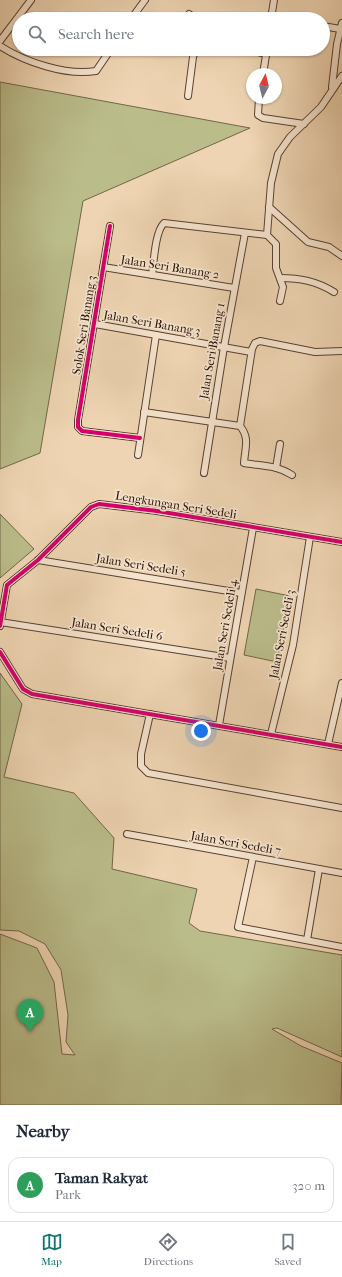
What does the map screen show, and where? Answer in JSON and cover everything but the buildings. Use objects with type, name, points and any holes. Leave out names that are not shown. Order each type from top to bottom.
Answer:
[{"type":"street","points":[[22,12],[31,0]]},
{"type":"street","points":[[136,12],[145,0]]},
{"type":"street","points":[[272,12],[274,0]]},
{"type":"street","points":[[0,40],[12,25]]},
{"type":"street","points":[[330,26],[341,26],[332,89]]},
{"type":"street","points":[[0,46],[12,53]]},
{"type":"street","points":[[18,56],[41,65],[82,72],[96,72],[106,56]]},
{"type":"street","points":[[188,96],[194,56]]},
{"type":"street","points":[[264,68],[265,56]]},
{"type":"street","points":[[267,235],[270,183],[278,154],[290,137],[321,107],[342,76]]},
{"type":"street","points":[[259,104],[258,115],[263,118],[304,124]]},
{"type":"street","points":[[269,207],[308,242],[329,247],[342,256]]},
{"type":"street","points":[[152,275],[160,226],[164,223],[267,235],[276,244],[276,268],[283,286],[280,301]]},
{"type":"street","name":"Solok Seri Banang 3","points":[[110,226],[78,427],[82,431],[140,438]]},
{"type":"street","name":"Jalan Seri Banang 1","points":[[204,473],[234,288],[245,233]]},
{"type":"street","name":"Jalan Seri Banang 2","points":[[103,267],[234,288]]},
{"type":"street","points":[[280,278],[301,278],[320,284],[334,292]]},
{"type":"street","name":"Jalan Seri Banang 3","points":[[95,324],[251,352]]},
{"type":"street","points":[[138,455],[156,335]]},
{"type":"street","points":[[240,426],[251,352],[255,343],[260,341],[315,352],[342,351]]},
{"type":"street","points":[[144,412],[240,426],[246,433],[247,439],[244,463],[276,468],[292,476]]},
{"type":"street","points":[[276,468],[280,444]]},
{"type":"street","name":"Lengkungan Seri Sedeli","points":[[0,626],[6,585],[38,560],[91,507],[99,504],[111,504],[178,514],[342,542]]},
{"type":"street","name":"Jalan Seri Sedeli 4","points":[[219,725],[253,528]]},
{"type":"street","name":"Jalan Seri Sedeli 3","points":[[271,734],[293,645],[310,536]]},
{"type":"street","name":"Jalan Seri Sedeli 5","points":[[38,560],[242,593]]},
{"type":"street","name":"Jalan Seri Sedeli 6","points":[[0,622],[230,658]]},
{"type":"street","points":[[0,652],[24,689],[32,694],[342,747]]},
{"type":"street","points":[[328,744],[342,683]]},
{"type":"street","points":[[150,714],[141,754],[141,766],[148,773],[342,808]]},
{"type":"street","name":"Jalan Seri Sedeli 7","points":[[127,834],[342,873]]},
{"type":"street","points":[[253,857],[238,927],[342,947]]},
{"type":"street","points":[[307,940],[320,869]]},
{"type":"green space","points":[[0,82],[250,128],[83,201],[40,453],[0,469]]},
{"type":"green space","points":[[0,514],[34,549],[0,578]]},
{"type":"green space","points":[[256,589],[290,596],[277,662],[244,655]]},
{"type":"green space","points":[[0,673],[22,704],[4,777],[74,793],[114,838],[112,869],[197,889],[189,923],[200,931],[342,955],[342,1057],[277,1028],[272,1029],[301,1046],[342,1063],[341,1105],[0,1105],[0,934],[37,948],[54,982],[62,1054],[75,1055],[66,1042],[68,1015],[61,970],[45,944],[19,931],[0,930]]},
{"type":"cycle path","points":[[110,226],[78,427],[82,431],[140,438]]},
{"type":"cycle path","points":[[0,626],[7,585],[38,560],[91,507],[99,504],[157,511],[342,542]]},
{"type":"cycle path","points":[[0,652],[23,689],[32,694],[342,747]]},
{"type":"place","name":"Taman Rakyat","points":[[30,1032]]}]
